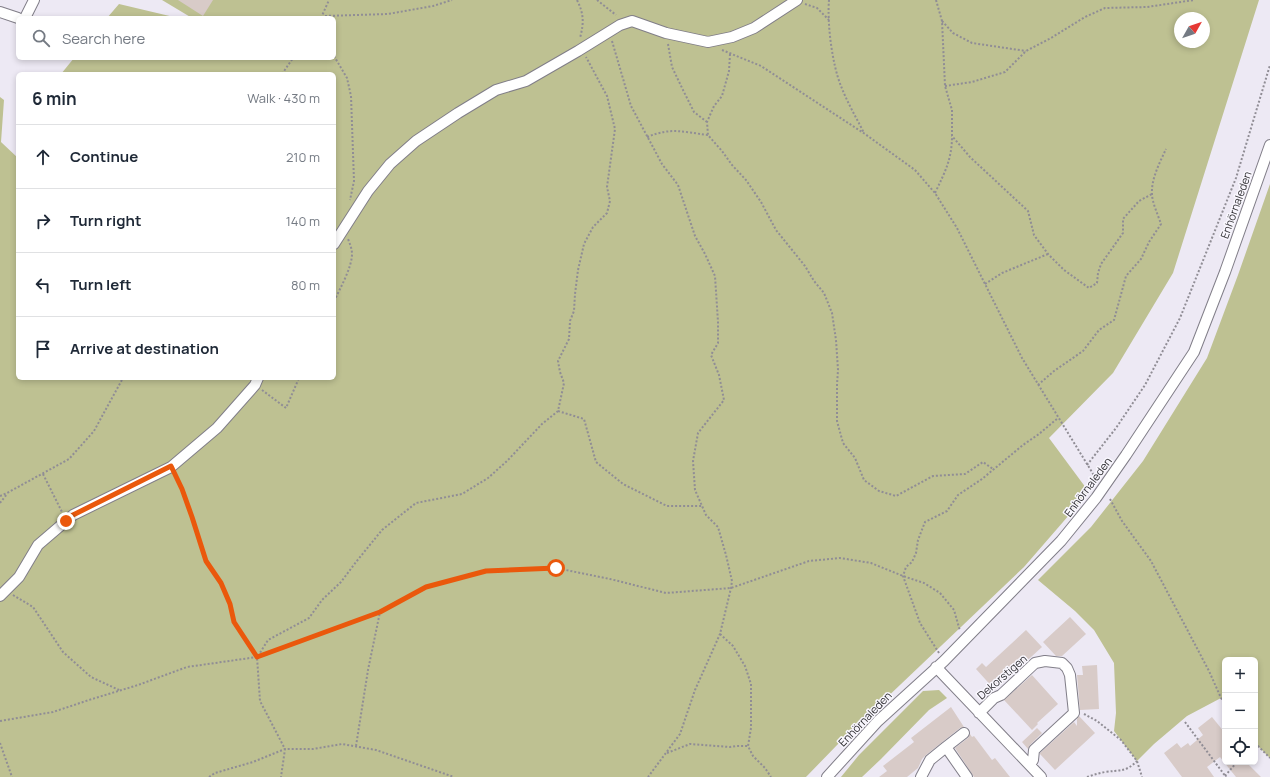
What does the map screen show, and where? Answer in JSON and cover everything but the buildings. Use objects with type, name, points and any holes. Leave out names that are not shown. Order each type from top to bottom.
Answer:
[{"type":"street","points":[[26,16],[34,0]]},
{"type":"street","points":[[336,241],[368,191],[390,164],[416,141],[496,90],[526,81],[583,44],[609,32],[620,25],[632,21],[666,33],[708,42],[732,37],[754,28],[797,0]]},
{"type":"street","points":[[0,12],[16,17]]},
{"type":"street","name":"Enhörnaleden","points":[[828,777],[878,721],[964,642],[1061,541],[1096,498],[1194,352],[1225,272],[1270,145]]},
{"type":"street","points":[[2,593],[19,577],[38,545],[73,515],[171,466],[217,428],[257,381]]},
{"type":"street","name":"Dekorstigen","points":[[979,713],[994,698],[1001,695],[1035,663],[1045,660],[1062,663],[1067,668],[1070,675],[1074,713]]},
{"type":"street","points":[[940,664],[979,713],[1041,777]]},
{"type":"street","points":[[1030,765],[1033,760],[1034,750],[1074,713]]},
{"type":"street","points":[[921,777],[930,760],[964,733]]},
{"type":"street","points":[[946,747],[966,777]]},
{"type":"path","points":[[322,16],[329,0]]},
{"type":"path","points":[[336,16],[388,14],[433,6],[452,0]]},
{"type":"path","points":[[257,657],[268,640],[309,618],[322,600],[342,582],[382,530],[393,521],[416,503],[462,494],[488,478],[507,461],[542,424],[558,411],[564,383],[558,361],[569,339],[570,321],[574,312],[578,270],[584,244],[593,227],[607,213],[610,201],[607,187],[614,129],[607,96],[586,56],[583,44],[582,9],[577,0]]},
{"type":"path","points":[[597,0],[619,18],[632,21]]},
{"type":"path","points":[[797,0],[816,8],[829,20]]},
{"type":"path","points":[[829,0],[829,20],[834,62],[840,84],[864,134]]},
{"type":"path","points":[[935,193],[948,165],[952,150],[952,110],[946,86],[942,21],[936,0]]},
{"type":"path","points":[[946,86],[972,82],[1005,72],[1026,51],[1052,38],[1085,17],[1106,8],[1147,7],[1194,0]]},
{"type":"path","points":[[942,21],[953,33],[972,43],[1026,51]]},
{"type":"path","points":[[609,32],[631,106],[662,164],[678,185],[695,236],[705,254],[714,276],[718,322],[718,343],[711,355],[719,375],[724,400],[698,433],[693,461],[695,490],[706,515],[718,527],[728,562],[732,582],[731,588],[720,634],[695,690],[680,734],[648,777]]},
{"type":"path","points":[[666,33],[672,67],[694,112],[707,122]]},
{"type":"path","points":[[708,42],[730,54],[761,66],[864,134],[915,170],[935,193],[957,228],[1022,358],[1095,477]]},
{"type":"path","points":[[730,54],[729,71],[722,96],[714,106],[707,122],[708,135],[722,151],[732,166],[746,180],[761,202],[776,230],[805,266],[814,281],[824,293],[832,312],[836,340],[838,370],[837,421],[843,443],[855,458],[864,480],[879,491],[896,496],[933,476],[965,474],[983,462],[993,469]]},
{"type":"path","points":[[336,59],[347,78],[351,96],[354,181],[350,202]]},
{"type":"path","points":[[284,72],[292,60]]},
{"type":"path","points":[[1087,464],[1116,428],[1145,385],[1180,318],[1236,178],[1270,65]]},
{"type":"path","points":[[647,137],[661,132],[677,130],[708,135]]},
{"type":"path","points":[[952,136],[970,156],[1028,211],[1034,235],[1048,254],[1064,270],[1089,288],[1097,283],[1101,264],[1123,233],[1123,219],[1139,201],[1152,194]]},
{"type":"path","points":[[1038,385],[1054,371],[1083,351],[1100,330],[1114,320],[1126,276],[1141,259],[1149,242],[1161,224],[1152,194],[1153,182],[1166,149]]},
{"type":"path","points":[[336,297],[347,273],[352,255],[351,245],[343,229]]},
{"type":"path","points":[[985,284],[1002,273],[1048,254]]},
{"type":"path","points":[[0,496],[70,459],[94,431],[122,380]]},
{"type":"path","points":[[257,381],[286,408],[298,380]]},
{"type":"path","points":[[558,411],[584,419],[596,462],[623,484],[667,506],[702,506]]},
{"type":"path","points":[[940,664],[920,623],[903,576],[906,567],[912,562],[916,553],[918,540],[925,522],[947,511],[958,495],[982,479],[1058,418]]},
{"type":"path","points":[[171,466],[182,489],[206,561],[221,583],[230,604],[234,622],[257,657],[260,701],[285,749],[281,777]]},
{"type":"path","points":[[43,474],[66,521]]},
{"type":"path","points":[[0,503],[7,493]]},
{"type":"path","points":[[1110,499],[1122,521],[1151,561],[1209,671],[1222,699]]},
{"type":"path","points":[[0,721],[53,712],[120,691],[187,667],[257,657],[380,612],[426,587],[486,571],[556,568],[610,579],[666,593],[731,588],[809,561],[840,558],[871,563],[924,583],[940,593],[954,610],[964,642]]},
{"type":"path","points":[[2,593],[33,608],[63,652],[91,677],[120,691]]},
{"type":"path","points":[[356,746],[368,670],[380,612]]},
{"type":"path","points":[[720,634],[733,646],[745,666],[751,684],[751,728],[748,746],[753,756],[765,768],[771,777]]},
{"type":"path","points":[[1074,713],[1081,713],[1097,721],[1121,740],[1137,761],[1142,777]]},
{"type":"path","points":[[1185,722],[1225,776],[1234,765]]},
{"type":"path","points":[[0,743],[12,777]]},
{"type":"path","points":[[209,777],[215,773],[253,762],[285,749],[313,749],[342,744],[376,750],[454,777]]},
{"type":"path","points":[[666,753],[690,744],[730,747],[748,746]]},
{"type":"path","points":[[1258,747],[1270,758]]},
{"type":"path","points":[[1087,777],[1105,772],[1118,772],[1131,766],[1137,761]]},
{"type":"green space","points":[[162,0],[1259,0],[1173,273],[1113,373],[1049,438],[1089,492],[1024,567],[839,743],[806,777],[0,777],[0,97],[4,100],[1,142],[16,156],[16,380],[336,380],[336,72],[63,72],[72,60],[336,60],[336,16],[189,16]]},
{"type":"green space","points":[[119,4],[170,16],[109,16]]},
{"type":"green space","points":[[1270,184],[1270,758],[1258,746],[1258,657],[1222,657],[1222,699],[1221,698],[1187,716],[1154,744],[1137,761],[1114,731],[1116,713],[1114,663],[1094,630],[1075,611],[1038,580],[1091,527],[1143,461],[1207,358]]},
{"type":"green space","points":[[939,690],[947,698],[929,710],[862,777],[841,777],[859,755],[923,691]]},
{"type":"route","points":[[66,521],[73,515],[171,466],[182,489],[206,561],[221,583],[230,604],[234,622],[257,657],[380,612],[426,587],[486,571],[556,568]]}]
